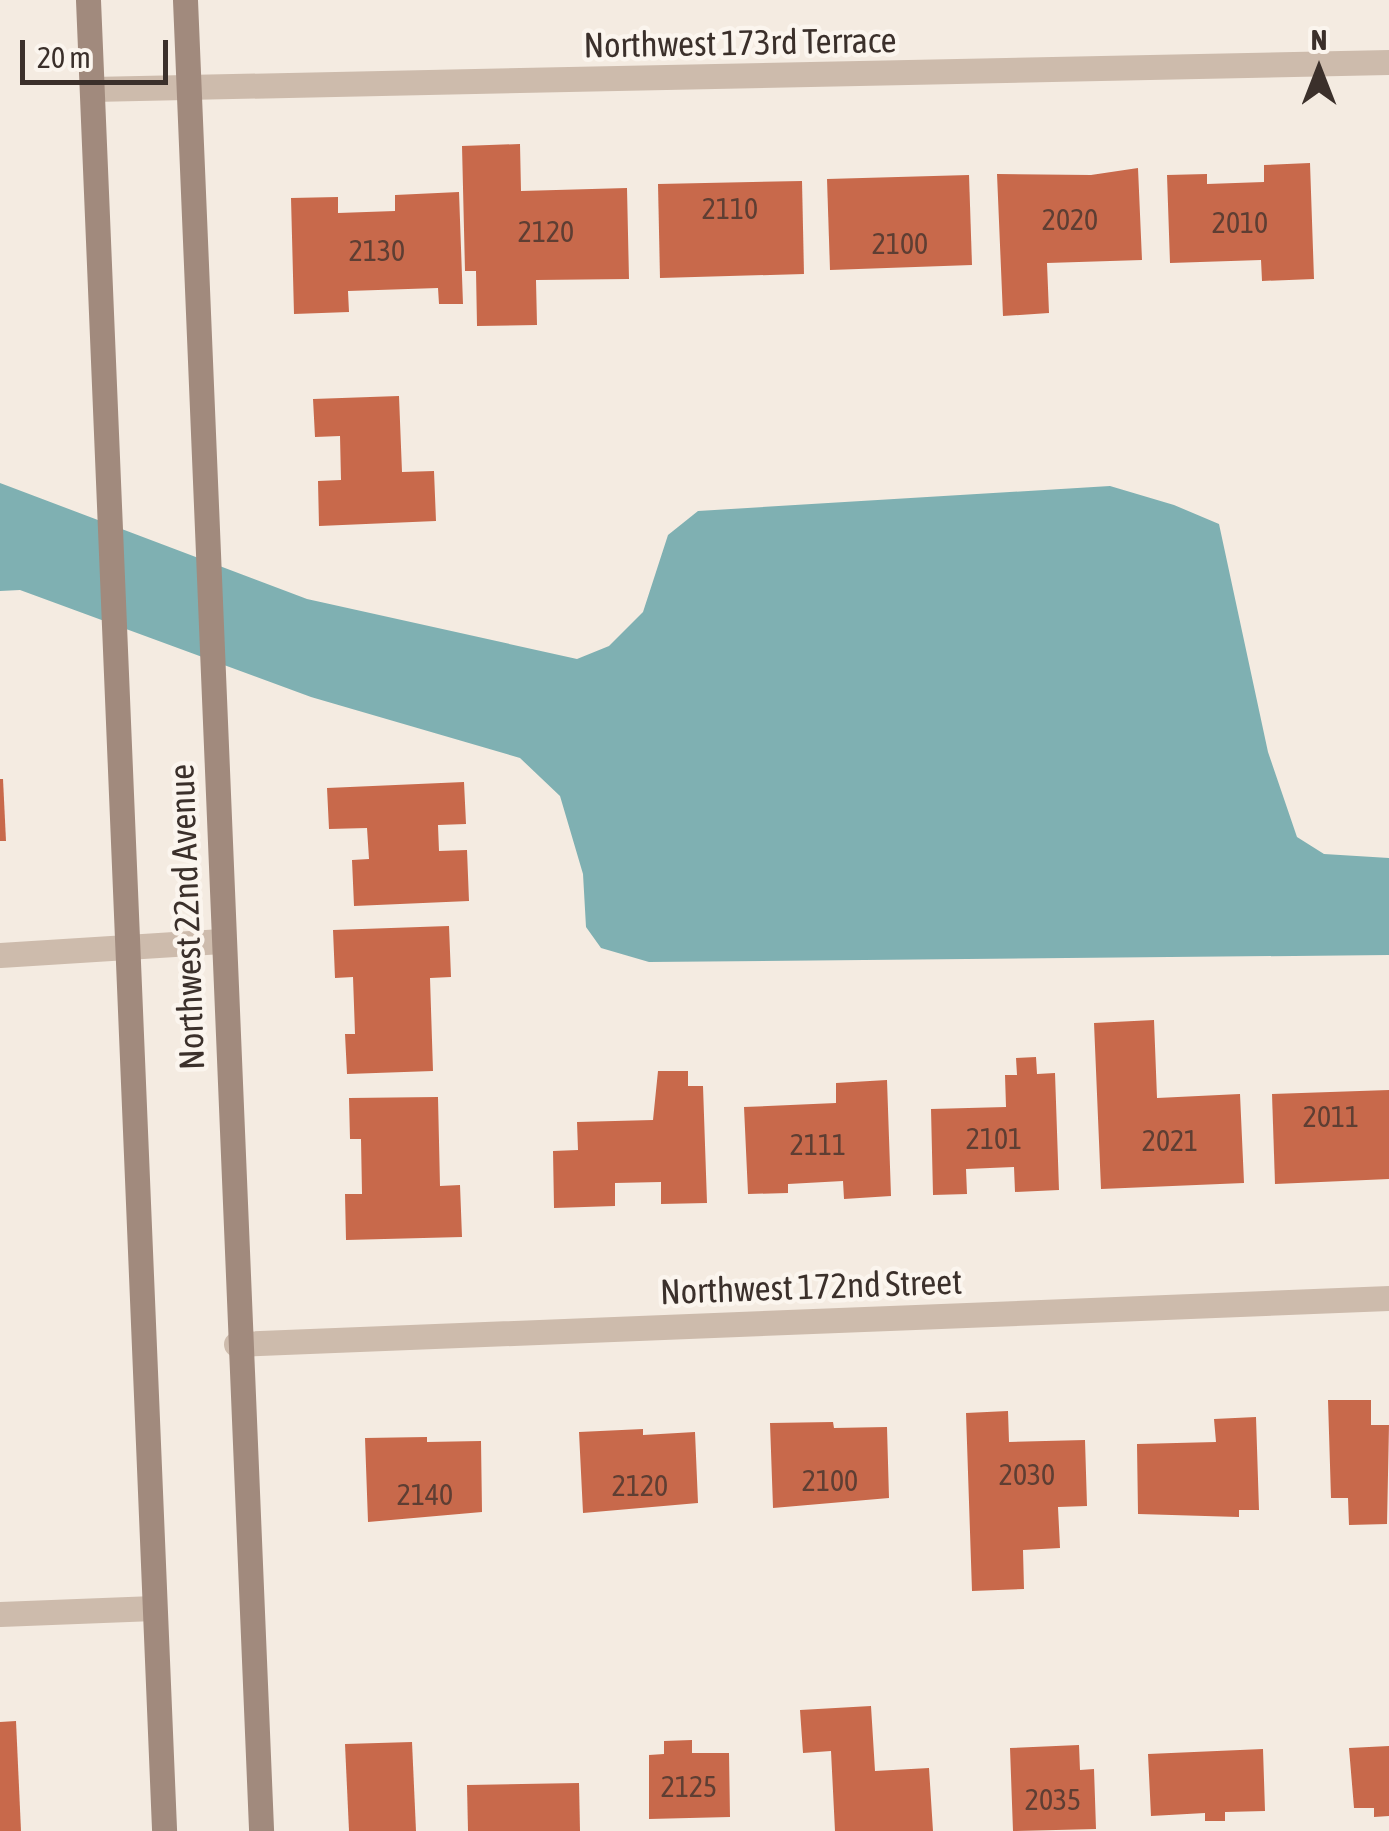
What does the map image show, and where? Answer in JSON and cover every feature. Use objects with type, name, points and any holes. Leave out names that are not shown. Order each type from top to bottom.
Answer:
[{"type":"main road","name":"Northwest 22nd Avenue","points":[[88,0],[164,1831]]},
{"type":"main road","name":"Northwest 22nd Avenue","points":[[185,0],[236,1344],[261,1831]]},
{"type":"street","name":"Northwest 173rd Terrace","points":[[92,89],[1389,62]]},
{"type":"street","points":[[0,955],[222,941]]},
{"type":"street","name":"Northwest 172nd Street","points":[[236,1344],[1389,1298]]},
{"type":"street","points":[[0,1614],[154,1608]]},
{"type":"water","points":[[0,483],[307,599],[577,659],[609,646],[643,612],[668,535],[698,511],[1110,486],[1174,505],[1219,524],[1268,752],[1297,837],[1324,854],[1389,858],[1389,955],[649,962],[601,948],[586,927],[583,874],[560,796],[520,758],[311,697],[20,590],[0,591]]},
{"type":"building","points":[[520,144],[521,191],[627,188],[629,279],[536,280],[537,325],[477,326],[476,271],[465,271],[462,146]]},
{"type":"building","points":[[1310,163],[1314,279],[1262,281],[1261,260],[1170,263],[1167,175],[1207,174],[1207,184],[1264,182],[1264,165]]},
{"type":"building","points":[[1138,168],[1142,260],[1047,263],[1049,313],[1003,316],[997,174],[1091,175]]},
{"type":"building","points":[[969,175],[972,265],[830,270],[827,179]]},
{"type":"building","points":[[802,181],[804,274],[660,278],[658,184]]},
{"type":"building","points":[[459,192],[463,304],[439,304],[438,288],[348,291],[349,312],[294,314],[291,198],[338,197],[338,213],[395,211],[395,195]]},
{"type":"building","points":[[399,396],[402,472],[434,471],[436,521],[319,526],[318,481],[341,480],[340,436],[315,437],[313,399]]},
{"type":"building","points":[[3,779],[6,841],[0,841]]},
{"type":"building","points":[[464,782],[466,824],[438,825],[439,851],[467,850],[469,901],[354,906],[352,860],[369,859],[367,828],[329,829],[327,788]]},
{"type":"building","points":[[449,926],[451,977],[430,978],[433,1071],[347,1074],[345,1034],[355,1034],[353,977],[335,978],[333,930]]},
{"type":"building","points":[[1154,1020],[1157,1098],[1240,1094],[1244,1183],[1101,1189],[1094,1023]]},
{"type":"building","points":[[1036,1057],[1037,1074],[1055,1073],[1059,1190],[1015,1192],[1014,1167],[966,1169],[967,1194],[933,1195],[931,1109],[1006,1107],[1005,1075],[1017,1075],[1016,1058]]},
{"type":"building","points":[[658,1071],[688,1071],[688,1086],[703,1086],[707,1203],[661,1204],[661,1182],[615,1183],[615,1206],[554,1208],[553,1151],[578,1150],[577,1122],[653,1120]]},
{"type":"building","points":[[887,1080],[891,1196],[844,1199],[843,1181],[788,1184],[788,1193],[748,1194],[744,1107],[836,1103],[836,1083]]},
{"type":"building","points":[[1389,1090],[1389,1179],[1275,1184],[1272,1094]]},
{"type":"building","points":[[438,1097],[440,1186],[460,1185],[462,1237],[346,1240],[345,1194],[362,1194],[361,1139],[350,1139],[349,1098]]},
{"type":"building","points":[[1328,1400],[1371,1400],[1371,1425],[1389,1425],[1387,1524],[1349,1525],[1348,1498],[1331,1498]]},
{"type":"building","points":[[1008,1411],[1009,1442],[1085,1440],[1087,1506],[1058,1507],[1060,1548],[1023,1550],[1024,1589],[972,1591],[966,1413]]},
{"type":"building","points":[[1256,1417],[1259,1510],[1239,1510],[1239,1517],[1138,1514],[1137,1444],[1216,1442],[1214,1419]]},
{"type":"building","points":[[833,1422],[834,1428],[887,1427],[889,1498],[773,1508],[770,1423]]},
{"type":"building","points":[[643,1429],[643,1435],[695,1432],[698,1503],[583,1513],[579,1432]]},
{"type":"building","points":[[427,1437],[427,1442],[481,1441],[482,1512],[368,1522],[365,1438]]},
{"type":"building","points":[[871,1706],[875,1771],[929,1768],[933,1831],[835,1831],[831,1751],[803,1753],[800,1710]]},
{"type":"building","points":[[16,1721],[21,1831],[0,1831],[0,1722]]},
{"type":"building","points":[[692,1740],[692,1753],[729,1753],[730,1817],[649,1819],[649,1755],[664,1754],[664,1741]]},
{"type":"building","points":[[412,1742],[416,1831],[349,1831],[345,1744]]},
{"type":"building","points":[[1079,1745],[1080,1770],[1094,1769],[1096,1829],[1013,1831],[1010,1748]]},
{"type":"building","points":[[1389,1746],[1389,1816],[1374,1817],[1374,1808],[1354,1808],[1349,1748]]},
{"type":"building","points":[[1263,1749],[1265,1811],[1225,1812],[1225,1821],[1205,1821],[1205,1813],[1151,1816],[1148,1754]]},
{"type":"building","points":[[579,1783],[580,1831],[468,1831],[467,1785]]}]
